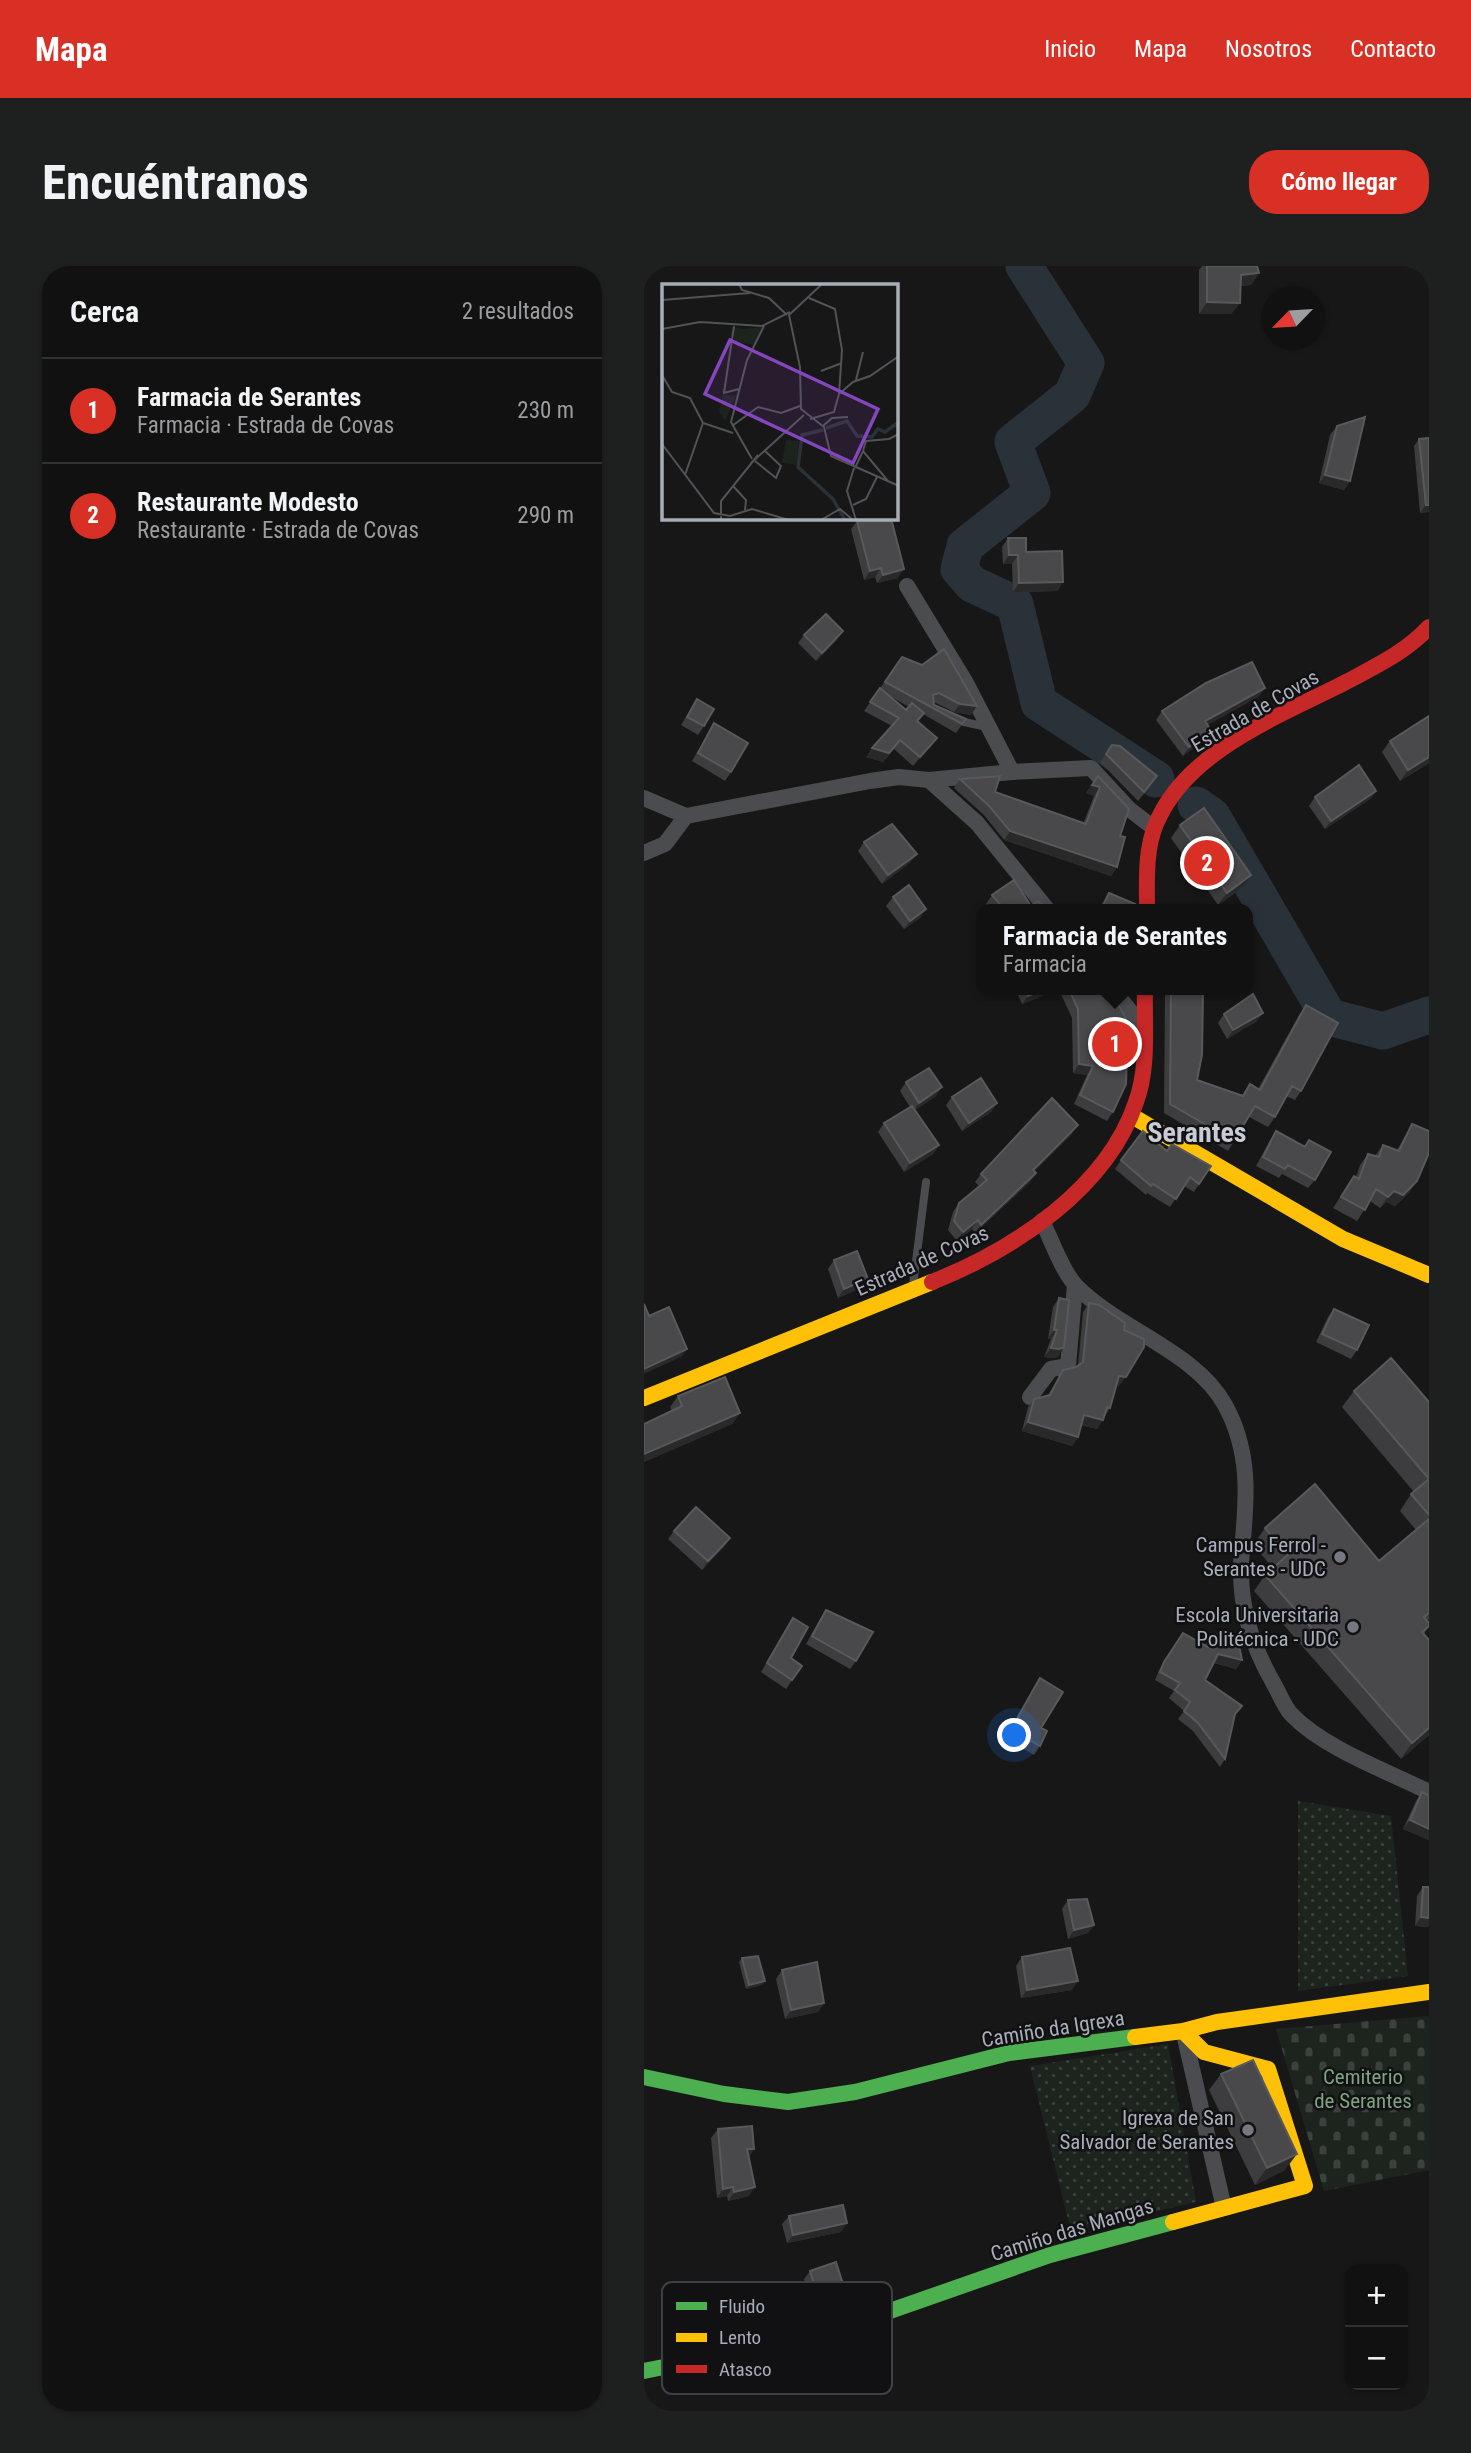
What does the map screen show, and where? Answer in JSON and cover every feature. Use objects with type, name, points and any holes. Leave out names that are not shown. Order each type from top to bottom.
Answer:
[{"type":"street","points":[[907,586],[1012,772]]},
{"type":"street","name":"Estrada de Covas","points":[[1147,904],[1149,852],[1154,828],[1171,796],[1211,757],[1398,655],[1429,628]]},
{"type":"street","points":[[644,798],[687,816],[899,777],[929,780],[1091,768],[1129,809],[1154,828]]},
{"type":"street","points":[[929,780],[977,823],[1044,904]]},
{"type":"street","points":[[644,853],[665,844],[687,816]]},
{"type":"street","points":[[1118,995],[1144,1028]]},
{"type":"street","name":"Estrada de Covas","points":[[644,1398],[912,1292],[985,1259],[1042,1221],[1102,1160],[1132,1116],[1142,1083],[1145,995]]},
{"type":"street","points":[[1132,1116],[1343,1239],[1429,1275]]},
{"type":"street","points":[[1042,1221],[1075,1285],[1132,1329],[1205,1376],[1225,1405],[1241,1444],[1248,1482],[1241,1562],[1242,1609],[1252,1641],[1290,1713],[1321,1738],[1429,1793]]},
{"type":"street","points":[[1030,1397],[1051,1369],[1068,1366],[1075,1285]]},
{"type":"street","name":"Camiño da Igrexa","points":[[644,2077],[724,2094],[788,2102],[855,2092],[1009,2053],[1183,2031],[1217,2022],[1429,1992]]},
{"type":"street","points":[[1183,2031],[1224,2208]]},
{"type":"street","name":"Camiño das Mangas","points":[[892,2310],[1050,2255],[1305,2186],[1268,2069],[1204,2052],[1183,2031]]},
{"type":"street","name":"Camiño das Mangas","points":[[644,2371],[662,2367]]},
{"type":"lane","points":[[946,719],[970,721],[989,728]]},
{"type":"lane","points":[[912,1292],[926,1182]]},
{"type":"green space","points":[[1298,1801],[1391,1816],[1408,1976],[1298,1991]]},
{"type":"green space","name":"Cemiterio de Serantes","points":[[1429,2016],[1429,2170],[1324,2191],[1276,2029]]},
{"type":"green space","points":[[1168,2044],[1196,2202],[1071,2231],[1030,2066]]},
{"type":"building","points":[[1207,266],[1257,266],[1259,273],[1241,275],[1240,303],[1207,302]]},
{"type":"building","points":[[1365,417],[1350,481],[1325,475],[1337,426]]},
{"type":"building","points":[[1429,438],[1429,505],[1426,505],[1419,439]]},
{"type":"building","points":[[892,520],[904,569],[883,575],[881,568],[870,571],[857,521]]},
{"type":"building","points":[[1008,538],[1026,538],[1026,552],[1062,551],[1063,582],[1019,583],[1018,555],[1009,555]]},
{"type":"building","points":[[826,614],[843,631],[822,653],[804,635]]},
{"type":"building","points":[[944,649],[977,706],[960,704],[939,693],[933,695],[934,705],[966,719],[962,724],[885,682],[902,657],[922,665]]},
{"type":"building","points":[[1252,662],[1265,688],[1205,721],[1211,730],[1189,747],[1162,711],[1206,683]]},
{"type":"building","points":[[880,688],[906,710],[912,703],[924,713],[917,721],[937,738],[920,757],[900,740],[889,753],[872,748],[899,718],[870,702]]},
{"type":"building","points":[[697,699],[714,709],[704,726],[687,717]]},
{"type":"building","points":[[1429,716],[1429,757],[1408,770],[1390,741]]},
{"type":"building","points":[[714,723],[748,743],[731,772],[698,753]]},
{"type":"building","points":[[1112,745],[1120,746],[1157,776],[1144,792],[1106,754]]},
{"type":"building","points":[[1359,765],[1376,791],[1331,821],[1315,797]]},
{"type":"building","points":[[1000,776],[995,792],[1086,824],[1100,787],[1092,785],[1098,776],[1129,809],[1120,836],[1125,837],[1117,867],[1010,831],[990,807],[960,779]]},
{"type":"building","points":[[1204,808],[1251,875],[1227,893],[1180,825]]},
{"type":"building","points":[[892,824],[917,854],[888,875],[864,842]]},
{"type":"building","points":[[1014,880],[1030,904],[1000,904],[992,895]]},
{"type":"building","points":[[909,885],[926,909],[910,921],[893,897]]},
{"type":"building","points":[[1109,893],[1135,904],[1104,904]]},
{"type":"building","points":[[1253,994],[1263,1013],[1233,1030],[1224,1014]]},
{"type":"building","points":[[1071,995],[1113,995],[1128,1022],[1126,1084],[1113,1112],[1080,1095],[1093,1066],[1079,1064],[1078,1009]]},
{"type":"building","points":[[1171,995],[1203,995],[1202,1055],[1197,1080],[1243,1096],[1250,1084],[1260,1090],[1306,1005],[1338,1023],[1301,1091],[1292,1086],[1275,1117],[1255,1106],[1234,1141],[1170,1104]]},
{"type":"building","points":[[929,1068],[942,1087],[919,1103],[906,1082]]},
{"type":"building","points":[[981,1078],[997,1103],[969,1123],[952,1097]]},
{"type":"building","points":[[1052,1098],[1078,1125],[1033,1170],[1036,1173],[981,1225],[978,1220],[963,1232],[954,1221],[959,1203],[987,1180],[981,1174]]},
{"type":"building","points":[[912,1106],[939,1145],[910,1163],[884,1123]]},
{"type":"building","points":[[1412,1124],[1429,1131],[1429,1153],[1417,1181],[1403,1195],[1394,1191],[1388,1197],[1376,1189],[1365,1210],[1341,1197],[1354,1176],[1359,1179],[1368,1154],[1379,1157],[1383,1145],[1399,1151]]},
{"type":"building","points":[[1143,1131],[1167,1151],[1172,1144],[1211,1166],[1199,1184],[1190,1177],[1176,1199],[1153,1184],[1151,1186],[1121,1160]]},
{"type":"building","points":[[1276,1131],[1305,1147],[1309,1140],[1331,1152],[1315,1180],[1288,1165],[1285,1169],[1263,1157]]},
{"type":"building","points":[[857,1251],[868,1279],[844,1289],[834,1260]]},
{"type":"building","points":[[1059,1298],[1069,1300],[1064,1348],[1058,1349],[1051,1348],[1057,1330],[1054,1330]]},
{"type":"building","points":[[1089,1303],[1099,1305],[1125,1323],[1124,1330],[1144,1339],[1144,1347],[1126,1377],[1119,1376],[1110,1408],[1107,1407],[1103,1420],[1084,1415],[1078,1437],[1028,1422],[1034,1399],[1050,1395],[1063,1370],[1083,1362]]},
{"type":"building","points":[[644,1304],[649,1316],[669,1307],[687,1349],[644,1369]]},
{"type":"building","points":[[1334,1309],[1369,1325],[1357,1350],[1322,1334]]},
{"type":"building","points":[[1391,1358],[1429,1402],[1429,1479],[1354,1391]]},
{"type":"building","points":[[725,1377],[740,1413],[644,1454],[644,1424],[682,1406],[678,1396]]},
{"type":"building","points":[[1429,1479],[1429,1515],[1411,1494]]},
{"type":"building","name":"Escola Universitaria Politécnica - UDC","points":[[1315,1484],[1379,1561],[1429,1519],[1429,1613],[1424,1617],[1429,1626],[1422,1632],[1429,1640],[1429,1728],[1412,1743],[1265,1575],[1288,1555],[1265,1528]]},
{"type":"building","points":[[696,1507],[730,1538],[708,1561],[674,1531]]},
{"type":"building","points":[[826,1610],[873,1632],[856,1661],[812,1636]]},
{"type":"building","points":[[793,1618],[808,1627],[791,1658],[802,1666],[792,1680],[767,1663]]},
{"type":"building","points":[[1183,1633],[1208,1647],[1212,1634],[1237,1636],[1242,1660],[1218,1654],[1205,1680],[1242,1706],[1235,1714],[1225,1759],[1198,1723],[1184,1711],[1190,1702],[1175,1690],[1180,1683],[1160,1672]]},
{"type":"building","points":[[1040,1678],[1063,1692],[1041,1728],[1047,1731],[1040,1746],[1011,1729]]},
{"type":"building","points":[[1422,1792],[1429,1796],[1429,1829],[1410,1820]]},
{"type":"building","points":[[1423,1887],[1429,1887],[1429,1918],[1421,1917]]},
{"type":"building","points":[[1087,1899],[1094,1925],[1074,1930],[1068,1900]]},
{"type":"building","points":[[1070,1948],[1078,1981],[1027,1990],[1022,1957]]},
{"type":"building","points":[[758,1956],[765,1981],[749,1985],[742,1958]]},
{"type":"building","points":[[817,1962],[824,2003],[791,2010],[782,1970]]},
{"type":"building","points":[[1253,2060],[1297,2154],[1267,2168],[1221,2074]]},
{"type":"building","points":[[752,2126],[754,2149],[747,2149],[755,2187],[734,2192],[733,2187],[723,2189],[718,2129]]},
{"type":"building","points":[[843,2205],[847,2223],[793,2235],[789,2216]]},
{"type":"building","points":[[836,2262],[842,2282],[813,2282],[810,2271]]},
{"type":"waterway","points":[[1024,266],[1086,363],[1072,395],[1013,442],[1032,493],[965,546],[959,569],[972,584],[1015,604],[1039,703],[1156,779]]},
{"type":"waterway","points":[[1196,805],[1212,816],[1329,1017],[1383,1031],[1429,1015]]},
{"type":"traffic: fast","points":[[644,2077],[724,2094],[788,2102],[855,2092],[1009,2053],[1135,2037]]},
{"type":"traffic: fast","points":[[892,2310],[1050,2255],[1173,2222]]},
{"type":"traffic: fast","points":[[644,2371],[662,2367]]},
{"type":"traffic: slow","points":[[1132,1116],[1343,1239],[1429,1275]]},
{"type":"traffic: slow","points":[[644,1398],[932,1282]]},
{"type":"traffic: slow","points":[[1135,2037],[1183,2031],[1217,2022],[1429,1992]]},
{"type":"traffic: slow","points":[[1173,2222],[1305,2186],[1268,2069],[1204,2052],[1183,2031]]},
{"type":"traffic: jam","points":[[1147,904],[1147,866],[1152,834],[1170,798],[1190,775],[1240,737],[1382,663],[1429,627]]},
{"type":"traffic: jam","points":[[932,1282],[994,1253],[1024,1234],[1080,1189],[1103,1162],[1122,1133],[1140,1089],[1145,1047],[1145,995]]},
{"type":"place","name":"Restaurante Modesto","points":[[1207,863]]},
{"type":"place","name":"Farmacia de Serantes","points":[[1115,1044]]},
{"type":"place","name":"Campus Ferrol - Serantes - UDC","points":[[1340,1557]]},
{"type":"place","name":"Escola Universitaria Politécnica - UDC","points":[[1353,1627]]},
{"type":"place","name":"Igrexa de San Salvador de Serantes","points":[[1248,2130]]},
{"type":"district","name":"Serantes","points":[[1197,1132]]}]
